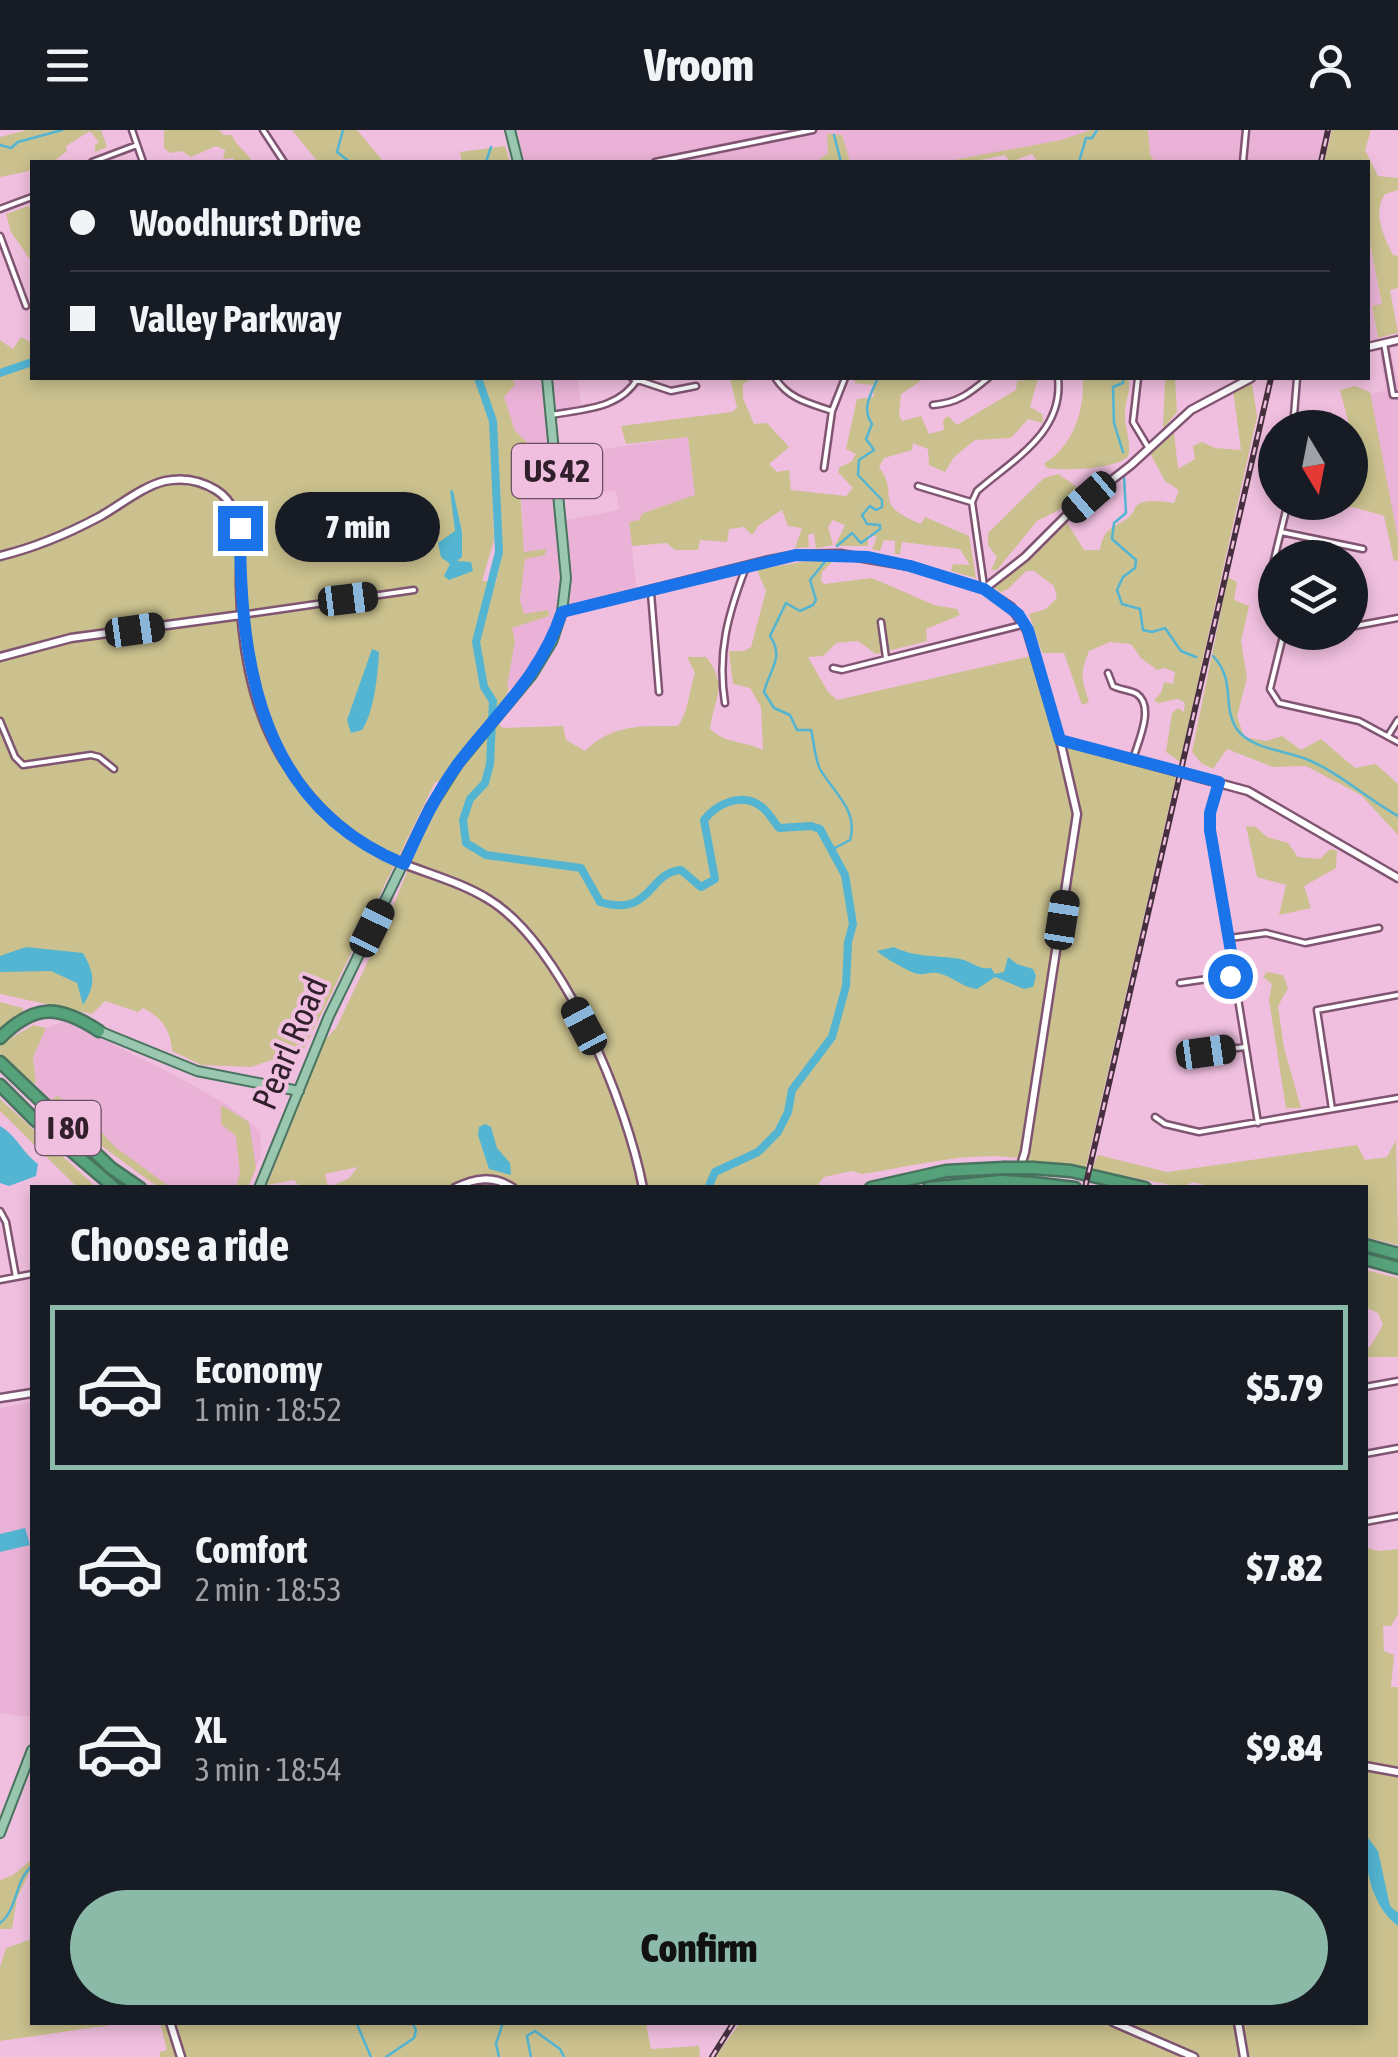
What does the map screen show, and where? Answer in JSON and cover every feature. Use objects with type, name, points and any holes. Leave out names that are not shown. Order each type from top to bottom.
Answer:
[{"type":"highway","points":[[2,1038],[19,1020],[42,1010],[65,1014],[100,1031]]},
{"type":"highway","name":"I 80","points":[[0,1062],[111,1168],[136,1185]]},
{"type":"highway","name":"I 80","points":[[0,1085],[111,1185]]},
{"type":"highway","points":[[884,1185],[946,1171],[1033,1168],[1071,1171],[1133,1185]]},
{"type":"highway","points":[[966,1185],[1049,1185]]},
{"type":"highway","points":[[1368,1246],[1398,1254]]},
{"type":"highway","points":[[1368,1261],[1398,1268]]},
{"type":"main road","points":[[510,130],[518,160]]},
{"type":"main road","name":"Pearl Road","points":[[260,1185],[330,1016],[430,808],[472,747],[542,661],[562,612],[566,562],[547,380]]},
{"type":"main road","points":[[100,1031],[197,1071],[299,1091]]},
{"type":"main road","points":[[0,1833],[30,1755]]},
{"type":"street","points":[[132,130],[142,160]]},
{"type":"street","points":[[263,130],[283,160]]},
{"type":"street","points":[[664,160],[813,130]]},
{"type":"street","points":[[1243,160],[1246,130]]},
{"type":"street","points":[[98,160],[137,146]]},
{"type":"street","points":[[0,209],[30,199]]},
{"type":"street","points":[[0,236],[26,306]]},
{"type":"street","points":[[1370,346],[1398,340]]},
{"type":"street","points":[[1384,343],[1393,394],[1398,395]]},
{"type":"street","points":[[552,415],[613,402],[626,395],[635,380]]},
{"type":"street","points":[[641,380],[671,391],[696,386]]},
{"type":"street","points":[[777,380],[795,398],[832,411]]},
{"type":"street","points":[[824,468],[832,411],[844,380]]},
{"type":"street","points":[[934,405],[953,404],[986,380]]},
{"type":"street","points":[[984,589],[972,502],[977,491],[1046,430],[1056,412],[1058,380]]},
{"type":"street","points":[[1138,380],[1133,422],[1148,447]]},
{"type":"street","points":[[984,589],[1025,558],[1066,516],[1131,465],[1191,410],[1246,380]]},
{"type":"street","points":[[1294,410],[1297,380]]},
{"type":"street","points":[[0,556],[95,519],[163,481],[193,479],[219,491],[232,506],[240,528],[241,615],[250,674],[262,717],[277,750],[328,816],[372,848],[489,899],[534,940],[600,1055],[622,1106],[642,1185]]},
{"type":"street","points":[[918,486],[972,502]]},
{"type":"street","points":[[1279,540],[1284,520]]},
{"type":"street","points":[[1281,532],[1320,540]]},
{"type":"street","points":[[562,612],[796,555],[868,557],[984,589],[1011,607],[1024,624],[1060,740],[1075,796],[1077,821],[1015,1185]]},
{"type":"street","points":[[725,703],[722,646],[746,566]]},
{"type":"street","points":[[0,658],[72,638],[414,590]]},
{"type":"street","points":[[651,592],[659,692]]},
{"type":"street","points":[[1368,623],[1398,618]]},
{"type":"street","points":[[881,622],[886,658]]},
{"type":"street","points":[[832,668],[842,670],[1024,624]]},
{"type":"street","points":[[1280,650],[1270,689],[1279,703],[1359,721],[1398,742]]},
{"type":"street","points":[[1108,673],[1113,686],[1132,692],[1144,702],[1146,711],[1134,759]]},
{"type":"street","points":[[1388,736],[1398,720]]},
{"type":"street","points":[[0,722],[15,757],[23,764],[91,756],[100,757],[114,769]]},
{"type":"street","points":[[1060,740],[1248,791],[1398,878]]},
{"type":"street","points":[[1219,782],[1210,813],[1210,830],[1258,1122]]},
{"type":"street","points":[[1230,938],[1266,933],[1305,943],[1379,928]]},
{"type":"street","points":[[1180,982],[1235,975]]},
{"type":"street","points":[[1332,1110],[1317,1010],[1398,996]]},
{"type":"street","points":[[1206,1052],[1245,1047]]},
{"type":"street","points":[[1155,1117],[1165,1124],[1199,1132],[1398,1098]]},
{"type":"street","points":[[461,1185],[474,1179],[504,1185]]},
{"type":"street","points":[[0,1211],[6,1222],[16,1276]]},
{"type":"street","points":[[0,1280],[30,1274]]},
{"type":"street","points":[[1368,1387],[1398,1381]]},
{"type":"street","points":[[0,1398],[30,1393]]},
{"type":"street","points":[[1368,1453],[1398,1448]]},
{"type":"street","points":[[1368,1521],[1398,1516]]},
{"type":"street","points":[[1368,1767],[1398,1772]]},
{"type":"street","points":[[171,2025],[181,2057]]},
{"type":"street","points":[[1120,2025],[1194,2057]]},
{"type":"street","points":[[1239,2025],[1244,2057]]},
{"type":"shaded area","points":[[27,130],[101,130],[107,147],[95,152],[99,142],[90,131],[66,146],[67,151],[56,160],[30,160],[29,171],[0,177],[0,137]]},
{"type":"shaded area","points":[[164,130],[219,130],[232,135],[251,160],[223,159],[225,150],[216,146],[191,157],[164,148]]},
{"type":"shaded area","points":[[292,130],[357,130],[382,160],[316,160]]},
{"type":"shaded area","points":[[515,130],[1093,130],[956,160],[524,160]]},
{"type":"shaded area","points":[[1091,130],[1148,130],[1154,160],[1036,160],[1032,154],[1016,160],[1005,155],[954,160],[1061,140]]},
{"type":"shaded area","points":[[1148,130],[1326,130],[1318,160],[1154,160]]},
{"type":"shaded area","points":[[1332,130],[1371,130],[1365,150],[1370,160],[1324,160]]},
{"type":"shaded area","points":[[827,134],[842,135],[849,160],[819,160],[828,153]]},
{"type":"shaded area","points":[[505,146],[509,160],[462,160],[460,152]]},
{"type":"shaded area","points":[[1370,160],[1378,176],[1398,178],[1398,190],[1385,194],[1379,217],[1393,255],[1398,256],[1398,288],[1390,290],[1398,333],[1378,338],[1372,306],[1382,304],[1370,244]]},
{"type":"shaded area","points":[[30,208],[30,259],[11,232],[6,214]]},
{"type":"shaded area","points":[[1370,244],[1382,305],[1372,307],[1378,342],[1370,344]]},
{"type":"shaded area","points":[[21,337],[30,342],[30,380],[513,380],[515,385],[504,397],[515,431],[528,448],[518,456],[524,552],[546,549],[545,555],[525,559],[520,600],[524,614],[548,610],[549,616],[512,628],[515,641],[509,689],[495,721],[503,728],[563,726],[566,740],[585,751],[617,731],[678,726],[695,673],[687,657],[706,657],[718,684],[710,729],[723,738],[763,750],[761,707],[750,688],[733,684],[729,651],[751,647],[766,591],[757,570],[807,561],[834,560],[822,572],[824,584],[872,578],[934,605],[957,609],[960,615],[926,629],[927,641],[876,654],[858,641],[836,643],[823,656],[808,657],[837,700],[1036,655],[1060,739],[1175,770],[1176,777],[1086,1167],[1025,1161],[1025,1146],[1021,1147],[1019,1158],[960,1158],[862,1174],[852,1171],[824,1177],[818,1185],[334,1185],[348,1179],[358,1167],[325,1174],[328,1185],[298,1185],[294,1180],[267,1185],[306,1086],[301,1082],[313,1053],[336,1028],[382,932],[446,780],[435,782],[304,1049],[251,1067],[202,1065],[172,1051],[164,1025],[143,1008],[138,1012],[105,1001],[92,1014],[0,994],[0,340],[13,349]],"holes":[[[500,501],[502,553],[496,582],[482,581],[494,540],[493,509]]]},
{"type":"shaded area","points":[[1391,350],[1398,384],[1398,560],[1394,561],[1368,440],[1368,410],[1362,410],[1359,398],[1386,390],[1380,353]]},
{"type":"shaded area","points":[[513,380],[541,380],[549,447],[524,451],[528,448],[515,431],[503,397],[514,385]]},
{"type":"shaded area","points":[[550,380],[578,380],[581,406],[555,410]]},
{"type":"shaded area","points":[[730,380],[749,380],[743,384],[743,398],[754,424],[767,423],[789,447],[769,464],[777,472],[789,470],[791,490],[846,496],[853,488],[838,472],[856,454],[846,449],[857,399],[874,397],[873,385],[854,380],[922,380],[901,394],[899,415],[902,421],[921,416],[929,434],[944,430],[943,420],[948,416],[957,425],[1016,390],[1017,381],[1037,380],[1030,407],[1042,414],[1043,423],[1028,419],[1011,438],[975,440],[954,457],[945,472],[929,465],[928,449],[913,443],[912,450],[884,458],[879,467],[891,505],[905,517],[921,524],[925,517],[969,536],[976,578],[951,571],[953,564],[970,565],[960,549],[902,542],[900,554],[895,554],[895,541],[884,540],[880,551],[872,549],[877,537],[868,534],[868,546],[835,546],[845,525],[833,520],[828,527],[833,545],[816,548],[814,533],[808,535],[809,547],[795,548],[802,528],[788,526],[782,510],[759,525],[752,535],[744,527],[729,529],[727,542],[700,540],[698,550],[675,550],[666,543],[632,546],[629,522],[639,520],[643,513],[695,495],[688,437],[626,444],[621,426],[732,412],[737,408]]},
{"type":"shaded area","points":[[1083,380],[1128,380],[1125,413],[1128,457],[1090,468],[1047,468],[1044,464],[1070,437],[1082,403]]},
{"type":"shaded area","points":[[1165,380],[1175,380],[1177,412],[1163,429]]},
{"type":"shaded area","points":[[1252,384],[1257,416],[1180,762],[1166,752],[1172,713],[1178,708],[1184,712],[1185,703],[1178,699],[1158,703],[1154,700],[1164,682],[1173,684],[1175,672],[1157,670],[1131,644],[1110,642],[1089,651],[1083,677],[1089,702],[1082,705],[1064,653],[1042,653],[1029,614],[1046,609],[1057,598],[1054,586],[1034,571],[1026,571],[1008,589],[1001,592],[994,588],[1066,521],[1084,550],[1100,550],[1108,531],[1131,515],[1136,506],[1149,501],[1174,503],[1179,490],[1165,481],[1150,453],[1174,432],[1178,469],[1195,459],[1193,446],[1202,442],[1215,448],[1241,450],[1233,390]]},
{"type":"shaded area","points":[[1355,386],[1370,392],[1398,540],[1398,560],[1394,561],[1384,516],[1368,511],[1368,410],[1345,410],[1340,390]]},
{"type":"shaded area","points":[[688,437],[696,496],[643,512],[640,520],[629,522],[637,593],[569,604],[566,520],[619,510],[616,490],[564,498],[560,455]]},
{"type":"shaded area","points":[[1058,474],[1077,487],[1061,509],[1037,521],[997,570],[991,570],[997,557],[988,545],[988,533],[1044,478]]},
{"type":"shaded area","points":[[552,477],[562,566],[559,605],[550,635],[533,668],[514,691],[507,686],[515,641],[512,628],[549,616],[548,610],[524,615],[520,600],[525,558],[545,555],[545,549],[524,553],[521,480]]},
{"type":"shaded area","points":[[1228,577],[1237,582],[1234,600],[1249,606],[1241,641],[1247,678],[1237,716],[1244,737],[1266,741],[1282,736],[1301,750],[1321,739],[1355,768],[1376,764],[1398,784],[1398,835],[1361,795],[1306,766],[1273,767],[1227,749],[1213,769],[1192,752]]},
{"type":"shaded area","points":[[1246,826],[1288,843],[1298,857],[1320,859],[1330,849],[1337,851],[1336,868],[1304,886],[1311,908],[1279,915],[1286,885],[1257,877]]},
{"type":"shaded area","points":[[1267,972],[1283,975],[1288,988],[1278,1006],[1284,1048],[1301,1108],[1286,1108],[1269,1000],[1272,984],[1263,977]]},
{"type":"shaded area","points":[[0,1002],[23,1008],[23,1014],[0,1034]]},
{"type":"shaded area","points":[[65,1021],[229,1106],[260,1131],[261,1156],[249,1185],[160,1185],[139,1174],[55,1107],[36,1084],[33,1057],[46,1028]]},
{"type":"shaded area","points":[[34,1025],[46,1028],[33,1057],[36,1084],[26,1080],[0,1053],[0,1044]]},
{"type":"shaded area","points":[[58,1096],[69,1105],[78,1106],[115,1147],[167,1185],[155,1185],[88,1136],[53,1098]]},
{"type":"shaded area","points":[[0,1099],[94,1185],[75,1185],[0,1111]]},
{"type":"shaded area","points":[[221,1105],[249,1122],[256,1168],[249,1185],[237,1185],[240,1173],[236,1136],[221,1124]]},
{"type":"shaded area","points":[[1396,1140],[1398,1245],[1368,1238],[1368,1185],[1171,1185],[1092,1169],[1098,1155],[1167,1172],[1357,1145],[1365,1160],[1387,1157]]},
{"type":"shaded area","points":[[1368,1271],[1398,1278],[1398,1357],[1368,1357],[1368,1348],[1383,1325],[1378,1313],[1368,1308]]},
{"type":"shaded area","points":[[30,1402],[30,1717],[0,1713],[0,1408]]},
{"type":"shaded area","points":[[1368,1548],[1398,1549],[1398,1614],[1391,1626],[1383,1626],[1384,1651],[1394,1655],[1391,1687],[1398,1687],[1398,2057],[1195,2057],[1143,2035],[1141,2039],[1185,2057],[715,2057],[739,2025],[1368,2025]]},
{"type":"shaded area","points":[[30,1861],[30,1871],[17,1898],[12,1929],[0,1929],[0,1880]]},
{"type":"shaded area","points":[[30,1940],[30,2025],[111,2025],[0,2041],[0,1967],[6,1948]]},
{"type":"shaded area","points":[[161,2025],[646,2025],[651,2049],[699,2046],[700,2057],[160,2057],[160,2052],[167,2050]]},
{"type":"water","points":[[450,490],[462,532],[462,557],[457,561],[471,562],[473,571],[449,580],[444,576],[450,564],[441,557],[438,543],[455,531]]},
{"type":"water","points":[[372,649],[379,652],[372,704],[362,730],[351,733],[347,720]]},
{"type":"water","points":[[26,947],[83,953],[92,979],[83,1005],[77,983],[51,971],[0,972],[0,956]]},
{"type":"water","points":[[894,947],[918,955],[964,960],[991,968],[995,974],[1004,972],[1008,957],[1033,969],[1036,976],[1033,987],[1024,989],[995,977],[977,989],[972,988],[941,974],[914,973],[877,951]]},
{"type":"water","points":[[0,1126],[38,1164],[36,1176],[9,1186],[0,1183]]},
{"type":"water","points":[[479,1127],[491,1127],[497,1148],[510,1163],[511,1175],[489,1169],[478,1135]]},
{"type":"water","points":[[25,1528],[30,1545],[0,1552],[0,1534]]},
{"type":"water","points":[[1368,1838],[1378,1851],[1390,1906],[1398,1913],[1398,1926],[1375,1896],[1368,1872]]},
{"type":"waterway","points":[[0,145],[11,148],[18,142],[62,130]]},
{"type":"waterway","points":[[343,130],[337,152],[347,160]]},
{"type":"waterway","points":[[1080,160],[1086,138],[1092,138],[1097,130]]},
{"type":"waterway","points":[[834,135],[840,160]]},
{"type":"waterway","points":[[487,160],[491,147]]},
{"type":"waterway","points":[[0,373],[30,363]]},
{"type":"waterway","points":[[479,380],[493,421],[499,552],[476,642],[484,687],[493,701],[490,764],[485,783],[470,799],[463,820],[466,843],[486,855],[581,868],[600,902],[630,904],[670,873],[681,870],[701,887],[715,879],[704,820],[723,804],[748,800],[763,808],[779,828],[820,829],[845,875],[853,924],[846,986],[832,1037],[792,1090],[788,1112],[778,1132],[758,1152],[715,1172],[709,1185]]},
{"type":"waterway","points":[[837,546],[852,533],[861,543],[880,529],[880,525],[867,524],[862,515],[870,506],[876,510],[882,507],[882,500],[858,475],[859,460],[874,450],[866,439],[872,424],[867,407],[877,380]]},
{"type":"waterway","points":[[1123,380],[1113,387],[1114,423],[1123,452]]},
{"type":"waterway","points":[[1124,476],[1126,513],[1114,523],[1112,539],[1136,560],[1135,568],[1123,577],[1117,590],[1122,604],[1140,609],[1143,630],[1165,628],[1181,651],[1196,657]]},
{"type":"waterway","points":[[828,558],[810,580],[816,600],[813,605],[800,611],[786,603],[770,636],[776,658],[764,692],[774,708],[790,715],[797,730],[811,730],[820,769],[848,810],[850,840],[833,849]]},
{"type":"waterway","points":[[1213,656],[1224,674],[1232,719],[1242,735],[1258,745],[1318,764],[1398,816]]},
{"type":"waterway","points":[[0,1923],[10,1911],[30,1868]]},
{"type":"waterway","points":[[357,2025],[371,2057]]},
{"type":"waterway","points":[[386,2057],[414,2038],[414,2025]]},
{"type":"waterway","points":[[499,2057],[496,2044],[502,2025]]},
{"type":"waterway","points":[[531,2057],[527,2036],[535,2031],[560,2049],[564,2057]]},
{"type":"railway","points":[[1321,160],[1328,130]]},
{"type":"railway","points":[[1086,1185],[1271,380]]},
{"type":"railway","points":[[712,2057],[732,2025]]},
{"type":"route","points":[[240,528],[241,609],[250,674],[262,717],[277,750],[328,816],[354,837],[404,864],[430,808],[458,764],[542,661],[562,612],[765,561],[812,554],[868,557],[984,589],[1011,607],[1028,630],[1060,740],[1219,782],[1210,813],[1210,830],[1230,938],[1235,975],[1230,976]]}]
